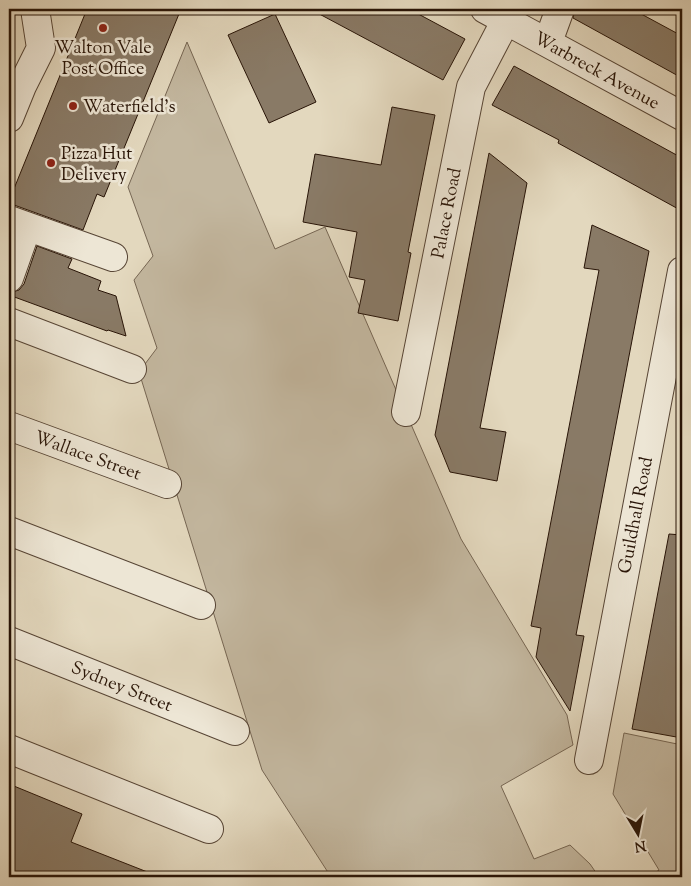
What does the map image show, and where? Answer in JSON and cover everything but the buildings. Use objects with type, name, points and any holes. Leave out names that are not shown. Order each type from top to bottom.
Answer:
[{"type":"street","points":[[9,118],[41,48],[35,9]]},
{"type":"street","points":[[548,42],[560,9]]},
{"type":"street","name":"Warbreck Avenue","points":[[496,15],[682,116]]},
{"type":"street","name":"Palace Road","points":[[406,412],[472,87],[496,15]]},
{"type":"street","points":[[9,278],[18,223],[113,257]]},
{"type":"street","name":"Guildhall Road","points":[[589,760],[682,271]]},
{"type":"street","points":[[9,322],[132,369]]},
{"type":"street","name":"Wallace Street","points":[[9,426],[167,484]]},
{"type":"street","points":[[9,531],[201,606]]},
{"type":"street","name":"Sydney Street","points":[[9,641],[236,731]]},
{"type":"street","points":[[9,749],[209,829]]},
{"type":"shaded area","points":[[187,42],[275,249],[325,227],[461,539],[567,715],[573,745],[501,786],[534,859],[570,845],[590,864],[599,877],[331,877],[262,770],[139,372],[157,348],[134,280],[153,256],[128,187]]},
{"type":"shaded area","points":[[624,733],[682,745],[682,877],[649,877],[659,870],[613,794]]},
{"type":"place","name":"Walton Vale Post Office","points":[[103,28]]},
{"type":"place","name":"Waterfield's","points":[[73,106]]},
{"type":"place","name":"Pizza Hut Delivery","points":[[51,163]]}]
